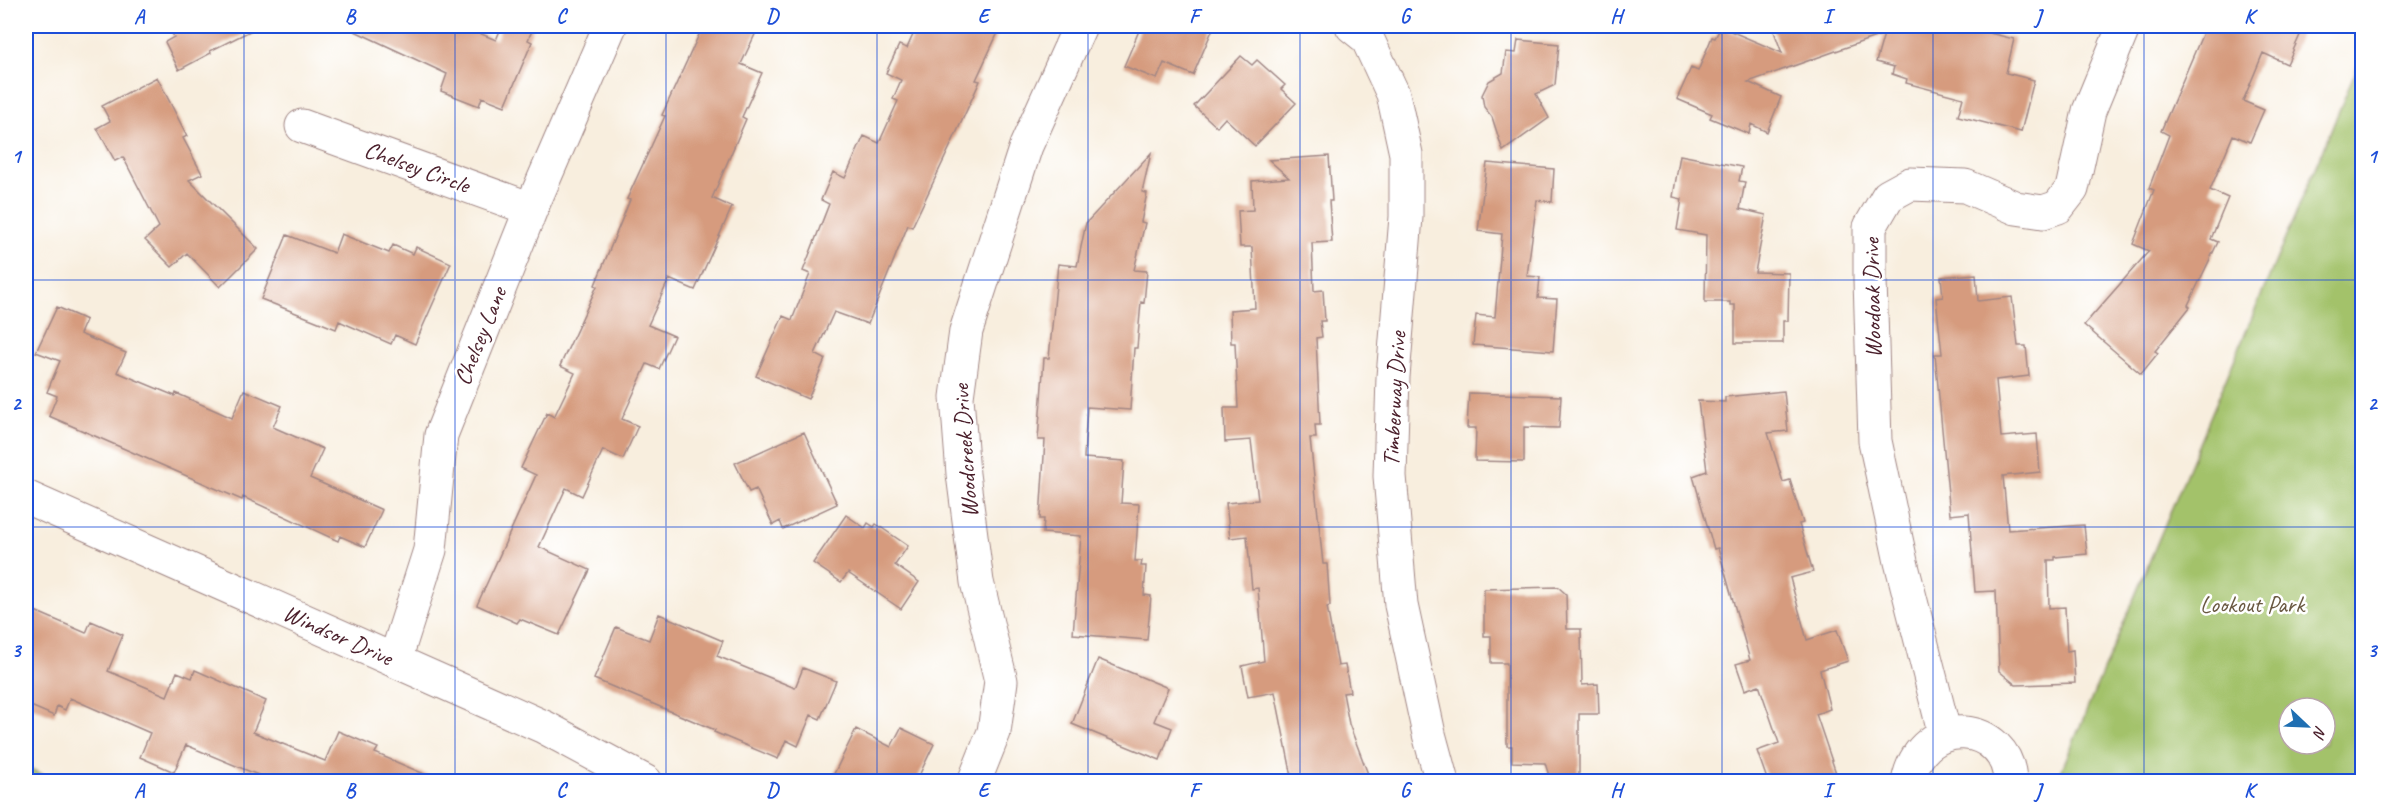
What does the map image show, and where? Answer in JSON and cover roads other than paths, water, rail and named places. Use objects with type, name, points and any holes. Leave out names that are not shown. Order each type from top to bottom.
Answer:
[{"type":"street","name":"Chelsey Lane","points":[[395,660],[430,550],[441,435],[531,208],[610,26]]},
{"type":"street","name":"Woodcreek Drive","points":[[974,782],[994,732],[1001,681],[977,582],[963,474],[957,397],[966,331],[1026,146],[1080,26]]},
{"type":"street","name":"Timberway Drive","points":[[1352,26],[1367,38],[1393,94],[1406,154],[1406,217],[1393,377],[1390,476],[1401,605],[1429,734],[1442,782]]},
{"type":"street","name":"Woodoak Drive","points":[[1945,735],[1901,562],[1875,441],[1870,227],[1888,196],[1910,184],[1965,186],[2016,208],[2043,212],[2058,207],[2072,189],[2089,111],[2124,26]]},
{"type":"street","name":"Chelsey Circle","points":[[302,126],[531,208]]},
{"type":"street","name":"Windsor Drive","points":[[26,497],[554,732],[646,782]]},
{"type":"street","points":[[1908,782],[1911,767],[1918,753],[1930,741],[1962,732],[1980,736],[1995,746],[2005,761],[2010,782]]},
{"type":"park label","name":"Lookout Park","points":[[2252,604]]}]
